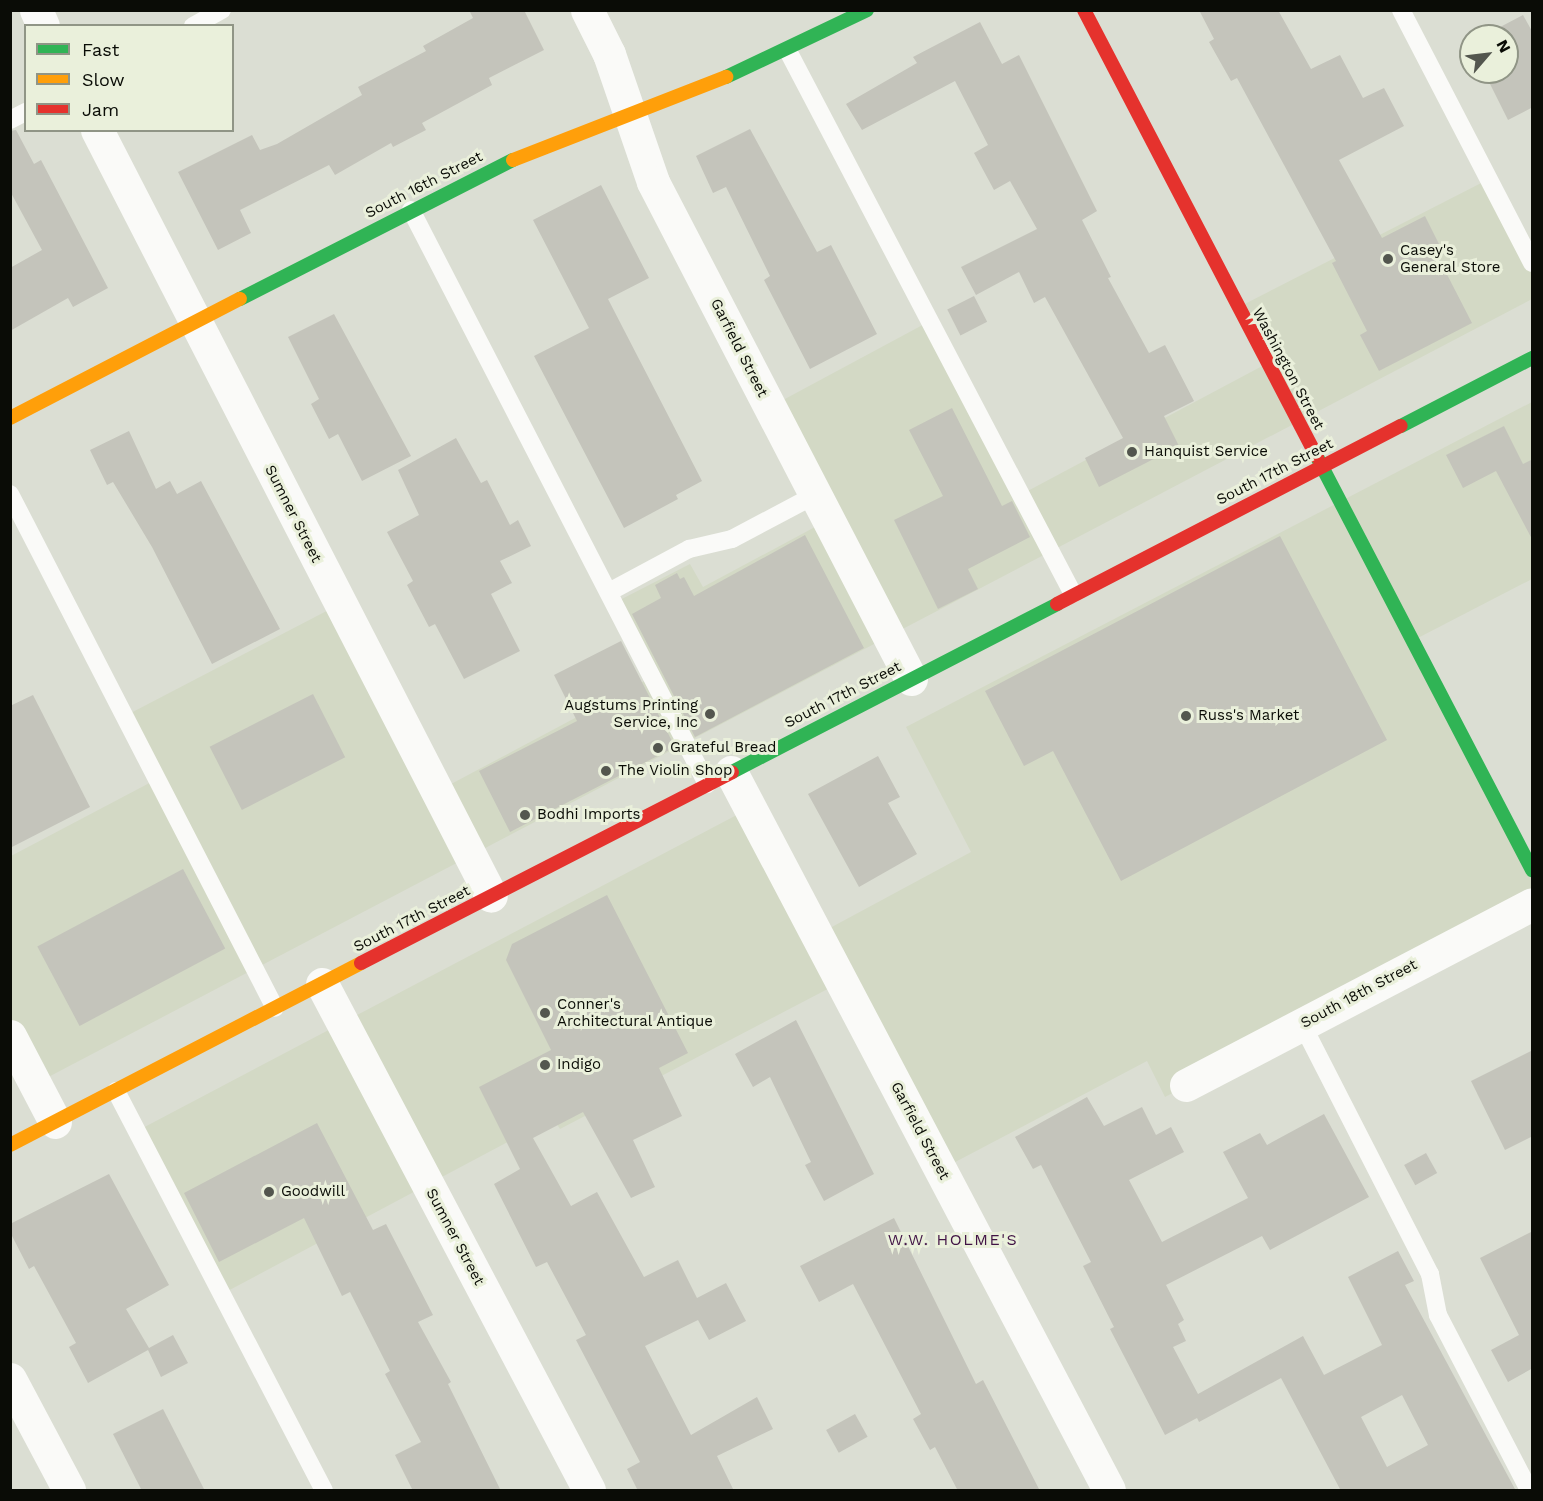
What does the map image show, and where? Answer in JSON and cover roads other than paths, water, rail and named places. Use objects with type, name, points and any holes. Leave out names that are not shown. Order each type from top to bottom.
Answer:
[{"type":"main road","name":"South 16th Street","points":[[10,418],[524,153],[788,51],[839,17],[867,10]]},
{"type":"main road","name":"Washington Street","points":[[1084,10],[1533,870]]},
{"type":"main road","name":"South 17th Street","points":[[10,1145],[1533,358]]},
{"type":"street","points":[[36,10],[42,24]]},
{"type":"street","name":"Garfield Street","points":[[586,10],[605,46],[653,182],[911,679]]},
{"type":"street","name":"Sumner Street","points":[[98,132],[194,323],[492,896]]},
{"type":"street","name":"Garfield Street","points":[[719,778],[1109,1491]]},
{"type":"street","name":"South 18th Street","points":[[1186,1085],[1533,904]]},
{"type":"street","name":"Sumner Street","points":[[322,984],[589,1491]]},
{"type":"street","points":[[10,1036],[55,1122]]},
{"type":"street","points":[[10,1379],[69,1491]]},
{"type":"lane","points":[[197,24],[222,10]]},
{"type":"lane","points":[[1401,10],[1533,263]]},
{"type":"lane","points":[[788,51],[1073,594]]},
{"type":"lane","points":[[10,120],[24,113]]},
{"type":"lane","points":[[411,210],[609,592],[719,778]]},
{"type":"lane","points":[[10,494],[276,1008]]},
{"type":"lane","points":[[609,592],[689,549],[732,539],[815,495]]},
{"type":"lane","points":[[1302,1024],[1430,1274],[1438,1315],[1529,1491]]},
{"type":"lane","points":[[116,1091],[324,1491]]},
{"type":"place","name":"Casey's General Store","points":[[1388,259]]},
{"type":"place","name":"Hanquist Service","points":[[1132,452]]},
{"type":"place","name":"Augstums Printing Service, Inc","points":[[710,714]]},
{"type":"place","name":"Russ's Market","points":[[1186,716]]},
{"type":"place","name":"Grateful Bread","points":[[658,748]]},
{"type":"place","name":"The Violin Shop","points":[[606,771]]},
{"type":"place","name":"Bodhi Imports","points":[[525,815]]},
{"type":"place","name":"Conner's Architectural Antique","points":[[545,1013]]},
{"type":"place","name":"Indigo","points":[[545,1065]]},
{"type":"place","name":"Goodwill","points":[[269,1192]]},
{"type":"district","name":"W.W. HOLME'S","points":[[953,1240]]}]
